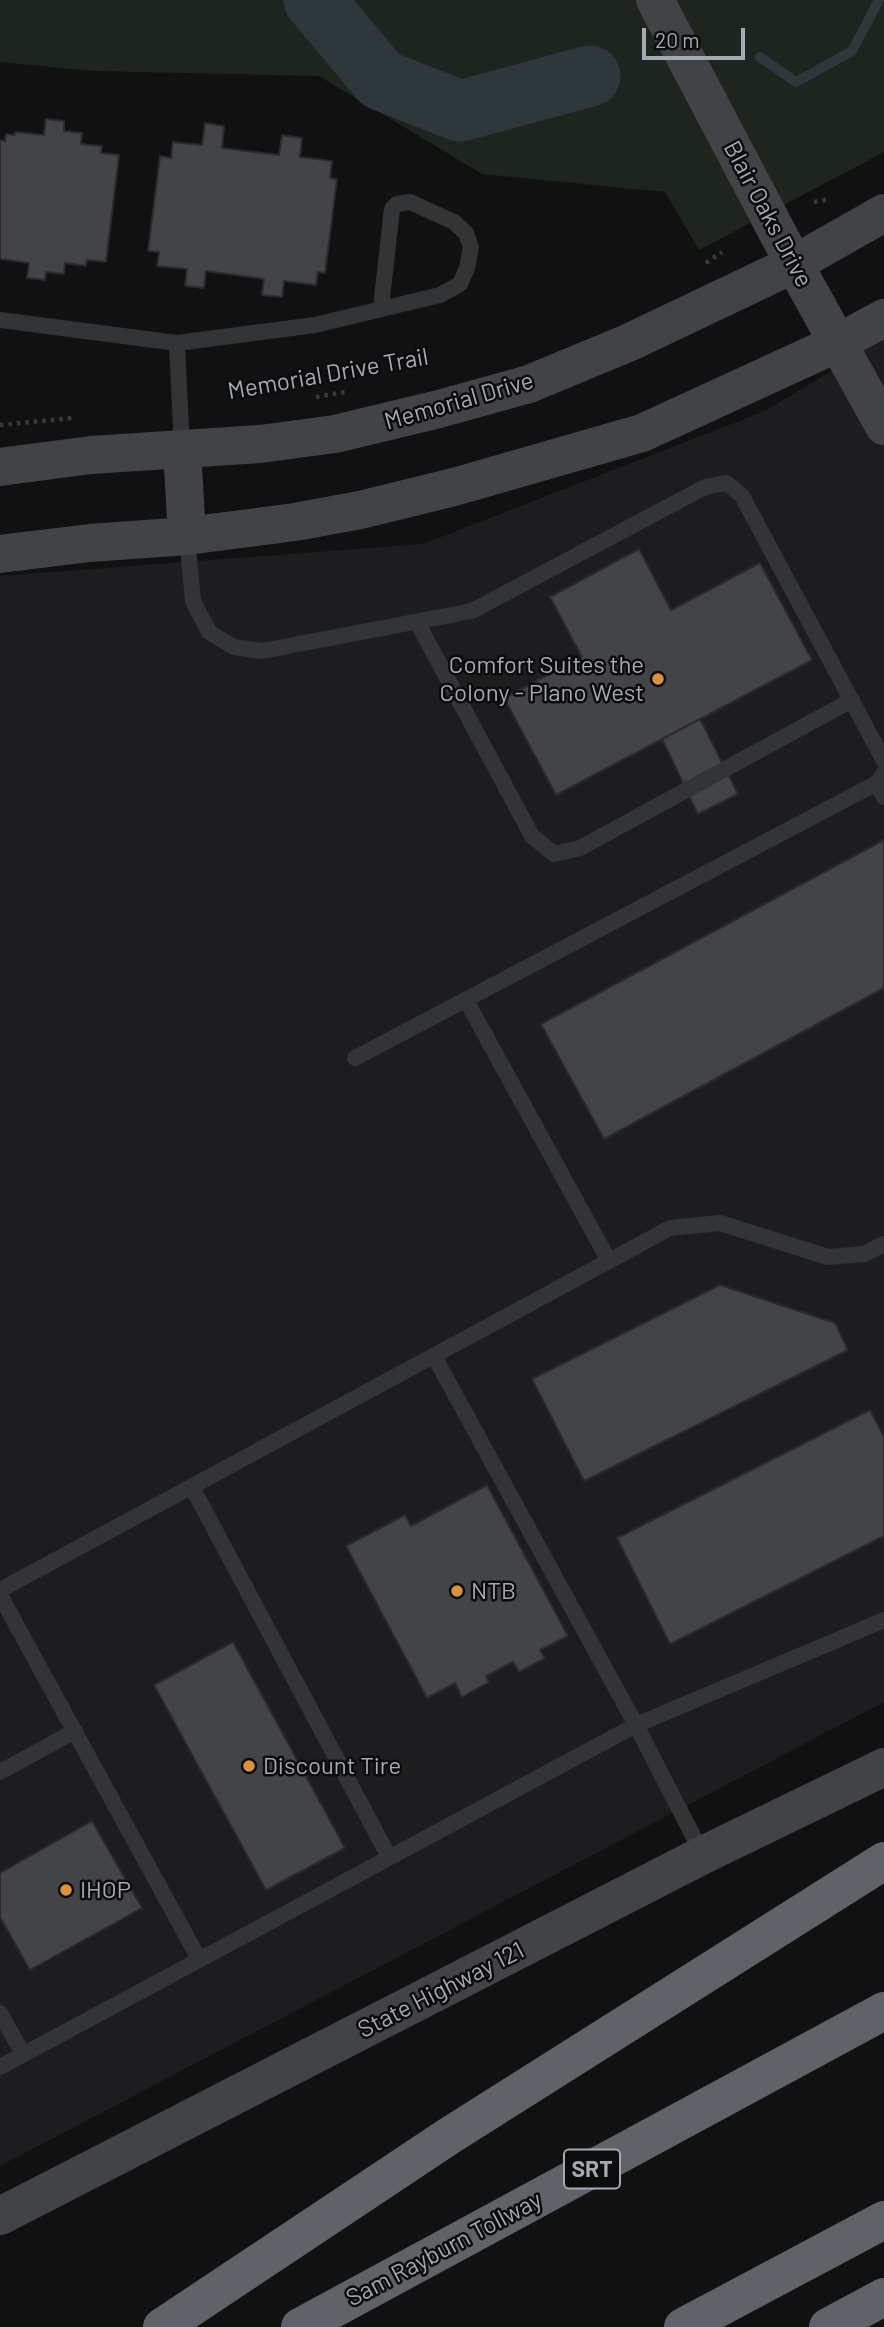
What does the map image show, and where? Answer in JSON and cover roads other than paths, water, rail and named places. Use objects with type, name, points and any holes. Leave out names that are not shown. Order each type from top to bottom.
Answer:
[{"type":"highway","points":[[162,2327],[449,2136],[884,1861]]},
{"type":"highway","name":"Sam Rayburn Tollway","points":[[300,2327],[884,2011]]},
{"type":"highway","points":[[683,2327],[884,2220]]},
{"type":"highway","points":[[828,2327],[884,2297]]},
{"type":"street","name":"Blair Oaks Drive","points":[[655,0],[794,264],[884,426]]},
{"type":"street","name":"Memorial Drive","points":[[0,467],[91,455],[260,444],[335,434],[439,410],[529,384],[628,343],[794,264],[884,213]]},
{"type":"street","points":[[0,554],[90,543],[187,536],[295,522],[360,510],[454,487],[642,433],[838,344],[884,318]]},
{"type":"street","points":[[182,449],[187,536]]},
{"type":"street","name":"State Highway 121","points":[[0,2216],[703,1855],[884,1767]]},
{"type":"lane","points":[[0,320],[177,343],[315,325],[440,295],[460,284],[467,268],[471,247],[466,233],[454,222],[410,202],[397,204],[391,209],[382,307]]},
{"type":"lane","points":[[177,343],[182,449]]},
{"type":"lane","points":[[187,536],[193,601],[209,632],[234,647],[262,651],[472,611],[705,487],[727,483],[742,496],[884,761]]},
{"type":"lane","points":[[417,622],[532,836],[554,854],[580,849],[852,700]]},
{"type":"lane","points":[[355,1058],[881,784]]},
{"type":"lane","points":[[466,1000],[609,1261]]},
{"type":"lane","points":[[199,1959],[0,1593],[670,1228],[720,1223],[828,1257],[864,1254],[884,1244]]},
{"type":"lane","points":[[434,1356],[636,1725],[703,1855]]},
{"type":"lane","points":[[192,1487],[389,1857]]},
{"type":"lane","points":[[0,2067],[636,1725],[884,1620]]},
{"type":"lane","points":[[0,1772],[75,1731]]},
{"type":"lane","points":[[0,2013],[23,2054]]},
{"type":"waterway","points":[[314,0],[381,80],[460,111],[590,76]]},
{"type":"waterway","points":[[760,57],[796,82],[852,51],[879,0]]},
{"type":"place","name":"Comfort Suites the Colony - Plano West","points":[[658,679]]},
{"type":"place","name":"NTB","points":[[457,1591]]},
{"type":"place","name":"Discount Tire","points":[[249,1766]]},
{"type":"place","name":"IHOP","points":[[66,1890]]}]
